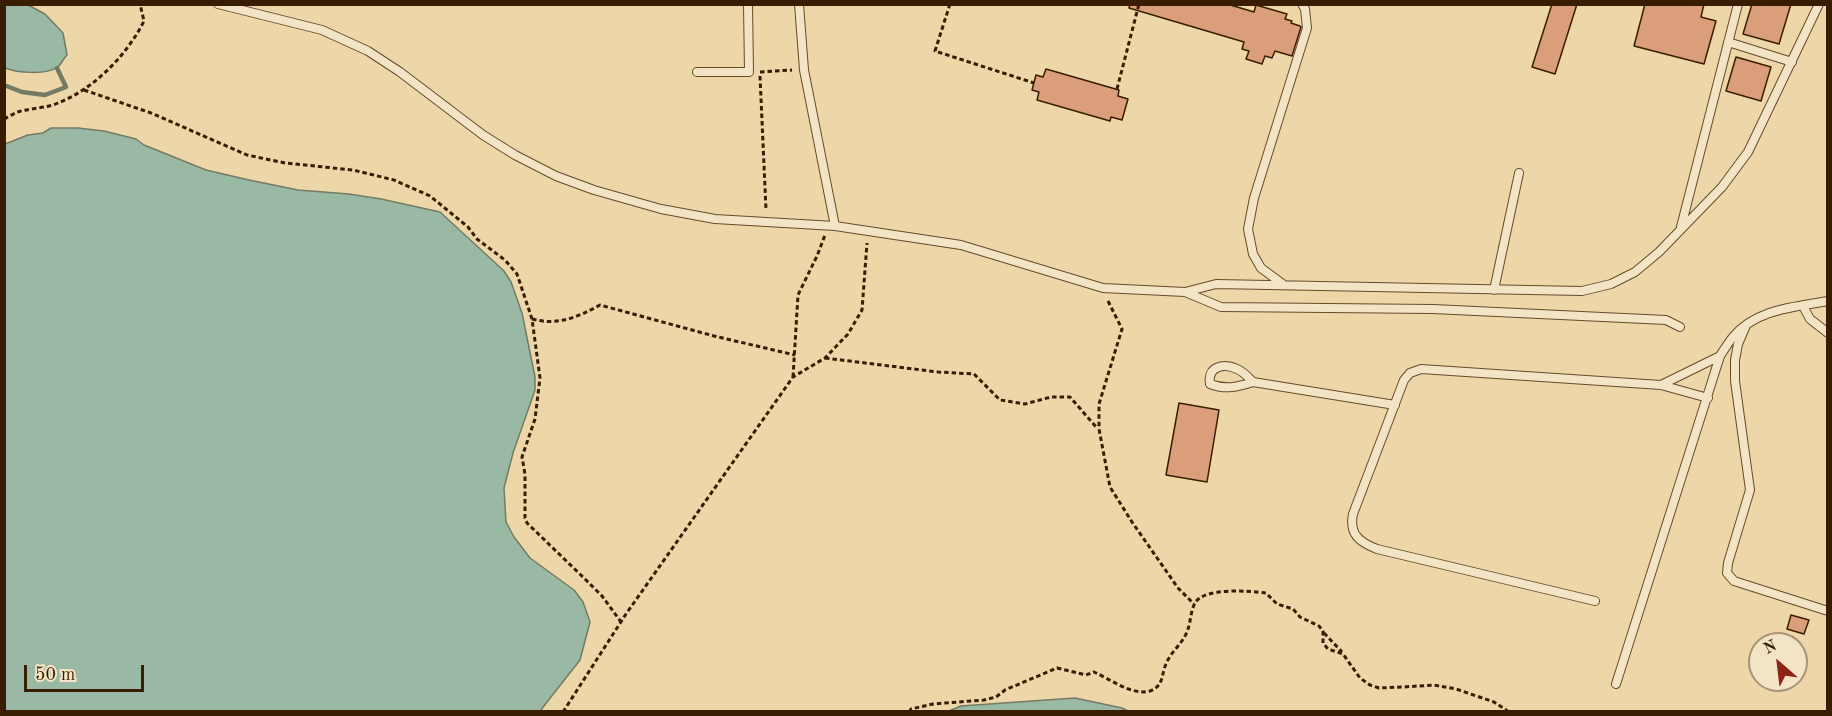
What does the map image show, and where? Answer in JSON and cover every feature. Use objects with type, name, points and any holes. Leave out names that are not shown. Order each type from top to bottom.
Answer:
[{"type":"lane","points":[[218,4],[322,30],[368,51],[400,72],[483,135],[515,155],[556,176],[594,190],[661,209],[715,219],[831,225],[961,245],[1103,288],[1185,292],[1216,284],[1582,291],[1611,284],[1635,272],[1659,252],[1722,187],[1748,152],[1819,4]]},
{"type":"lane","points":[[697,72],[749,72],[748,4]]},
{"type":"lane","points":[[799,4],[804,70],[831,225]]},
{"type":"lane","points":[[1284,285],[1261,268],[1253,254],[1248,229],[1254,198],[1307,28],[1305,9],[1302,4]]},
{"type":"lane","points":[[1681,227],[1738,4]]},
{"type":"lane","points":[[1728,42],[1792,62]]},
{"type":"lane","points":[[1494,290],[1519,173]]},
{"type":"lane","points":[[1185,292],[1221,307],[1433,309],[1666,320],[1680,327]]},
{"type":"lane","points":[[1616,684],[1720,356],[1734,336],[1746,325],[1764,315],[1784,308],[1827,301]]},
{"type":"lane","points":[[1803,306],[1810,319],[1827,333]]},
{"type":"lane","points":[[1746,325],[1738,344],[1735,381],[1750,490],[1727,573],[1734,581],[1827,611]]},
{"type":"lane","points":[[1661,385],[1720,356]]},
{"type":"lane","points":[[1253,382],[1246,374],[1228,366],[1215,368],[1211,371],[1209,379],[1210,384],[1220,387],[1233,387],[1253,382],[1395,405]]},
{"type":"lane","points":[[1595,601],[1377,549],[1363,543],[1353,530],[1353,514],[1404,380],[1410,373],[1421,369],[1661,385],[1708,398]]},
{"type":"path","points":[[4,119],[19,111],[56,104],[84,90],[135,40],[144,21],[140,4]]},
{"type":"path","points":[[950,4],[936,51],[1034,83]]},
{"type":"path","points":[[1117,89],[1139,4]]},
{"type":"path","points":[[767,221],[760,72],[804,70]]},
{"type":"path","points":[[84,90],[151,113],[247,154],[285,163],[363,172],[394,180],[430,196],[468,227],[477,239],[505,260],[517,274],[532,319],[540,378],[535,419],[522,458],[525,474],[525,518],[527,524],[602,596],[621,622]]},
{"type":"path","points":[[794,377],[798,295],[831,225]]},
{"type":"path","points":[[563,711],[621,622],[794,377],[825,358],[848,334],[862,310],[868,230]]},
{"type":"path","points":[[1103,288],[1122,329],[1099,404],[1098,429],[1110,487],[1172,579],[1194,604]]},
{"type":"path","points":[[532,319],[557,322],[578,318],[600,305],[795,355]]},
{"type":"path","points":[[825,358],[974,375],[1000,400],[1025,404],[1051,397],[1070,398],[1098,429]]},
{"type":"path","points":[[909,711],[933,704],[996,697],[1005,690],[1057,668],[1086,675],[1094,672],[1126,688],[1150,691],[1163,679],[1166,664],[1187,632],[1194,604],[1200,597],[1229,591],[1266,593],[1276,604],[1293,609],[1300,617],[1313,621],[1344,654],[1360,678],[1370,686],[1391,688],[1434,685],[1456,689],[1494,702],[1509,711]]},
{"type":"path","points":[[1323,631],[1323,643],[1328,649],[1344,654]]},
{"type":"shaded area","points":[[5,5],[28,5],[45,14],[63,33],[67,55],[58,67],[53,70],[32,72],[5,68]]},
{"type":"shaded area","points":[[51,128],[104,131],[136,139],[144,145],[206,170],[249,180],[298,190],[381,199],[440,212],[504,271],[511,282],[522,313],[535,377],[535,390],[513,453],[504,488],[506,522],[530,558],[574,590],[583,602],[590,622],[580,660],[540,711],[5,711],[5,144],[28,135],[43,133]]},
{"type":"shaded area","points":[[1075,698],[1128,711],[949,711],[961,706]]},
{"type":"building","points":[[1130,4],[1227,4],[1254,12],[1256,5],[1287,14],[1285,19],[1301,27],[1292,56],[1275,51],[1272,58],[1265,56],[1262,64],[1246,59],[1249,51],[1242,49],[1244,42],[1129,8]]},
{"type":"building","points":[[1552,4],[1577,4],[1555,74],[1532,67]]},
{"type":"building","points":[[1645,4],[1704,4],[1701,17],[1716,21],[1704,64],[1634,46]]},
{"type":"building","points":[[1752,4],[1791,4],[1779,44],[1743,34]]},
{"type":"building","points":[[1736,57],[1771,67],[1761,101],[1726,91]]},
{"type":"building","points":[[1046,69],[1119,90],[1118,96],[1128,99],[1122,120],[1111,117],[1110,121],[1037,100],[1039,92],[1032,90],[1036,75],[1043,77]]},
{"type":"building","points":[[1179,403],[1219,410],[1207,482],[1166,475]]},
{"type":"building","points":[[1791,615],[1809,620],[1805,632],[1787,629]]},
{"type":"waterway","points":[[4,85],[22,92],[45,95],[66,87],[57,68]]}]
